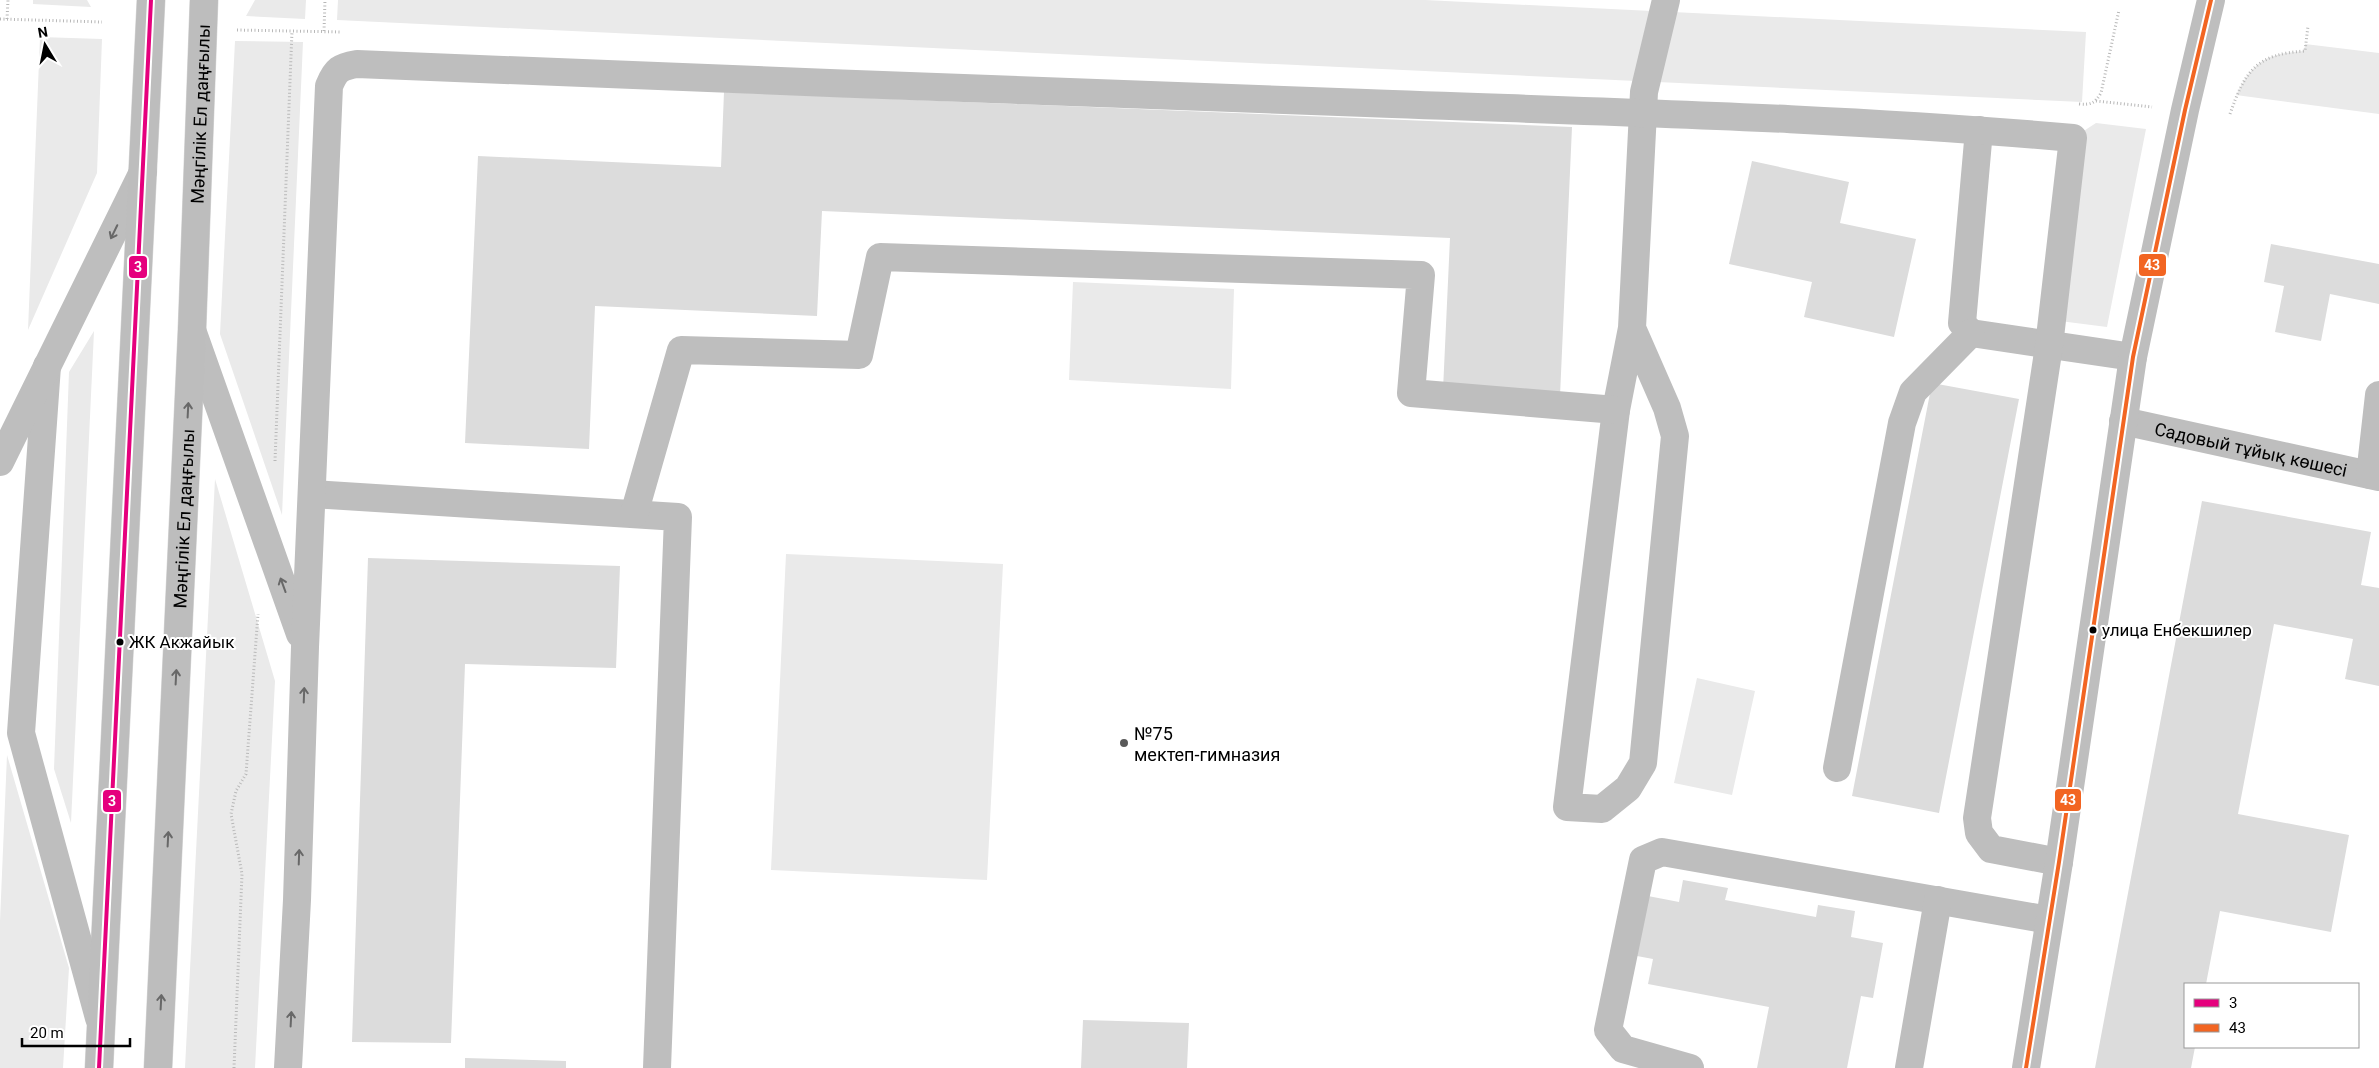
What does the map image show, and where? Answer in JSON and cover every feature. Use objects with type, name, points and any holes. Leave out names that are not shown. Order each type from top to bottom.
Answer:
[{"type":"main road","points":[[99,1068],[151,0]]},
{"type":"main road","name":"Мәңгілік Ел даңғылы","points":[[158,1068],[192,330],[204,0]]},
{"type":"street","points":[[1632,328],[1667,408],[1675,436],[1643,763],[1628,788],[1602,809],[1567,807],[1616,410],[1632,328],[1644,92],[1666,0]]},
{"type":"street","points":[[2026,1068],[2059,862],[2133,357],[2185,110],[2211,0]]},
{"type":"street","points":[[288,1068],[297,900],[305,647],[329,86],[334,72],[344,66],[357,64],[1642,114],[1979,130],[2073,138],[2048,346],[1977,818],[1979,833],[1991,849],[2059,862]]},
{"type":"street","points":[[1979,130],[1962,323],[1971,334],[2133,357]]},
{"type":"street","points":[[0,462],[12,413],[47,366],[143,172]]},
{"type":"street","points":[[634,514],[681,350],[859,355],[880,257],[1421,275],[1411,393],[1616,410]]},
{"type":"street","points":[[192,330],[305,647]]},
{"type":"street","points":[[1837,768],[1902,423],[1913,392],[1971,334]]},
{"type":"street","points":[[47,366],[21,733],[101,1025]]},
{"type":"street","points":[[2374,476],[2379,395]]},
{"type":"street","name":"Садовый тұйық көшесі","points":[[2123,421],[2374,476]]},
{"type":"street","points":[[312,494],[678,517],[656,1068]]},
{"type":"street","points":[[1690,1068],[1623,1049],[1608,1030],[1644,860],[1662,852],[2049,920]]},
{"type":"street","points":[[1909,1068],[1938,900]]},
{"type":"path","points":[[7,19],[8,0]]},
{"type":"path","points":[[237,30],[324,31],[325,0]]},
{"type":"path","points":[[0,19],[102,22]]},
{"type":"path","points":[[2230,114],[2247,74],[2262,61],[2282,52],[2305,51],[2308,26]]},
{"type":"path","points":[[275,463],[292,31]]},
{"type":"path","points":[[2096,102],[2152,107]]},
{"type":"path","points":[[234,1068],[242,874],[230,814],[236,790],[246,774],[258,611]]},
{"type":"shaded area","points":[[33,0],[87,0],[91,7],[33,4]]},
{"type":"shaded area","points":[[255,0],[306,0],[305,19],[246,16]]},
{"type":"shaded area","points":[[338,0],[1425,0],[2086,32],[2082,102],[337,20]]},
{"type":"shaded area","points":[[40,37],[102,39],[97,173],[28,330]]},
{"type":"shaded area","points":[[235,41],[303,42],[282,515],[220,334]]},
{"type":"shaded area","points":[[2305,44],[2379,53],[2379,114],[2236,95],[2249,74],[2262,61],[2280,54],[2304,51]]},
{"type":"shaded area","points":[[2096,123],[2146,129],[2107,327],[2052,320],[2073,138]]},
{"type":"shaded area","points":[[1073,282],[1234,289],[1231,389],[1069,380]]},
{"type":"shaded area","points":[[94,331],[71,823],[54,769],[69,372]]},
{"type":"shaded area","points":[[215,479],[275,681],[255,1068],[185,1068]]},
{"type":"shaded area","points":[[786,554],[1003,564],[987,880],[771,870]]},
{"type":"shaded area","points":[[1697,678],[1755,691],[1732,795],[1674,783]]},
{"type":"shaded area","points":[[7,755],[69,968],[63,1068],[0,1068],[0,921]]},
{"type":"building","points":[[724,92],[1572,127],[1560,396],[1443,390],[1450,238],[822,211],[817,316],[595,306],[589,449],[465,443],[478,156],[721,167]]},
{"type":"building","points":[[1752,161],[1849,182],[1840,223],[1916,239],[1894,337],[1804,317],[1812,282],[1729,264]]},
{"type":"building","points":[[2271,244],[2379,264],[2379,304],[2330,294],[2321,341],[2275,332],[2284,286],[2264,282]]},
{"type":"building","points":[[1932,383],[2019,399],[1939,813],[1852,796]]},
{"type":"building","points":[[2202,501],[2371,532],[2361,585],[2379,588],[2379,686],[2345,679],[2353,639],[2274,624],[2238,814],[2349,835],[2331,932],[2220,911],[2206,983],[2184,983],[2184,1048],[2195,1048],[2191,1068],[2095,1068]]},
{"type":"building","points":[[368,558],[620,566],[616,668],[465,664],[451,1043],[352,1042]]},
{"type":"building","points":[[1683,880],[1728,888],[1725,900],[1816,917],[1818,905],[1855,911],[1851,937],[1883,943],[1873,998],[1861,996],[1847,1068],[1757,1068],[1769,1007],[1648,984],[1653,959],[1637,956],[1648,896],[1679,902]]},
{"type":"building","points":[[1083,1020],[1189,1023],[1187,1068],[1081,1068]]},
{"type":"building","points":[[465,1058],[566,1061],[566,1068],[465,1068]]},
{"type":"transit line","name":"3","points":[[99,1068],[151,0]]},
{"type":"transit line","name":"43","points":[[2026,1068],[2059,862],[2133,357],[2185,110],[2211,0]]},
{"type":"place","name":"улица Енбекшилер","points":[[2093,630]]},
{"type":"place","name":"ЖК Акжайык","points":[[120,642]]},
{"type":"place","name":"№75 мектеп-гимназия","points":[[1124,743]]}]
